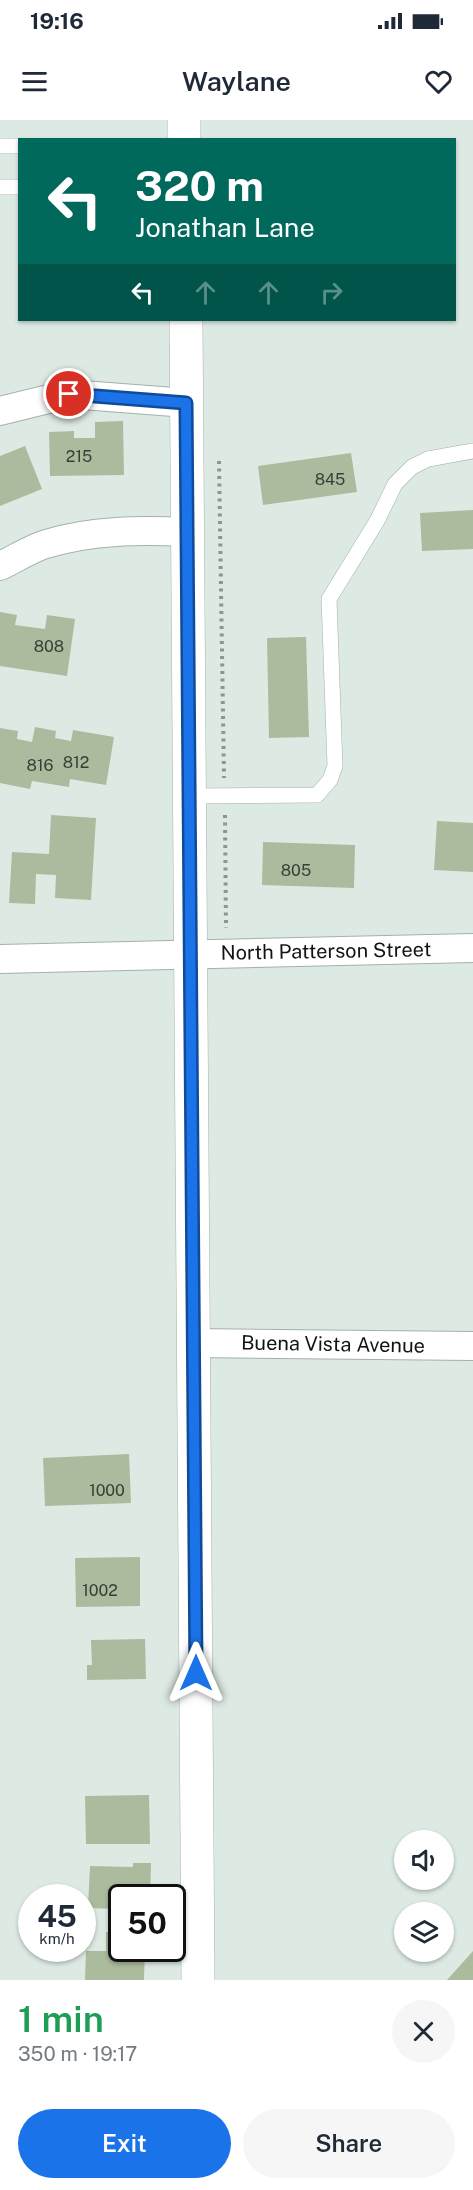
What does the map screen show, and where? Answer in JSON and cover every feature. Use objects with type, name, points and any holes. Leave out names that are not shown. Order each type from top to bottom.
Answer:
[{"type":"main road","points":[[184,120],[184,138]]},
{"type":"main road","points":[[186,321],[198,1980]]},
{"type":"street","points":[[0,411],[69,394],[186,403]]},
{"type":"street","points":[[0,566],[45,545],[81,537],[130,530],[188,532]]},
{"type":"street","name":"North Patterson Street","points":[[0,959],[473,948]]},
{"type":"street","name":"Buena Vista Avenue","points":[[194,1343],[473,1346]]},
{"type":"lane","points":[[0,146],[18,146]]},
{"type":"lane","points":[[0,187],[18,187]]},
{"type":"lane","points":[[190,796],[317,795],[330,780],[335,766],[329,599],[377,521],[395,484],[412,467],[428,459],[473,450]]},
{"type":"path","points":[[219,451],[227,936]]},
{"type":"building","points":[[123,421],[124,475],[50,476],[49,432],[74,431],[74,438],[95,438],[95,422]]},
{"type":"building","points":[[25,446],[42,489],[0,506],[0,456]]},
{"type":"building","points":[[351,453],[357,492],[263,505],[258,466]]},
{"type":"building","points":[[473,510],[473,549],[422,551],[420,513]]},
{"type":"building","points":[[0,612],[17,615],[15,625],[45,629],[47,615],[75,619],[67,676],[0,666]]},
{"type":"building","points":[[306,637],[309,737],[269,738],[267,638]]},
{"type":"building","points":[[35,727],[56,731],[55,738],[71,741],[73,730],[114,737],[106,785],[70,779],[69,787],[32,781],[30,789],[0,783],[0,728],[18,731],[17,739],[32,742]]},
{"type":"building","points":[[51,815],[96,818],[91,900],[55,898],[56,875],[36,874],[35,904],[9,903],[12,852],[49,854]]},
{"type":"building","points":[[437,821],[473,823],[473,872],[434,870]]},
{"type":"building","points":[[263,842],[355,845],[354,888],[262,885]]},
{"type":"building","points":[[129,1454],[131,1503],[45,1506],[43,1458]]},
{"type":"building","points":[[140,1557],[140,1606],[76,1607],[75,1558]]},
{"type":"building","points":[[145,1639],[146,1679],[87,1680],[87,1665],[92,1665],[91,1640]]},
{"type":"building","points":[[149,1795],[150,1844],[86,1844],[85,1796]]},
{"type":"building","points":[[133,1863],[151,1863],[150,1884],[108,1884],[108,1909],[96,1908],[96,1884],[89,1884],[90,1866],[133,1867]]},
{"type":"building","points":[[106,1932],[108,1932],[108,1962],[145,1962],[144,1980],[85,1980],[86,1962],[96,1962],[96,1951],[106,1951]]},
{"type":"building","points":[[473,1951],[473,1980],[447,1980]]},
{"type":"route","points":[[69,394],[186,403],[196,1673]]}]
